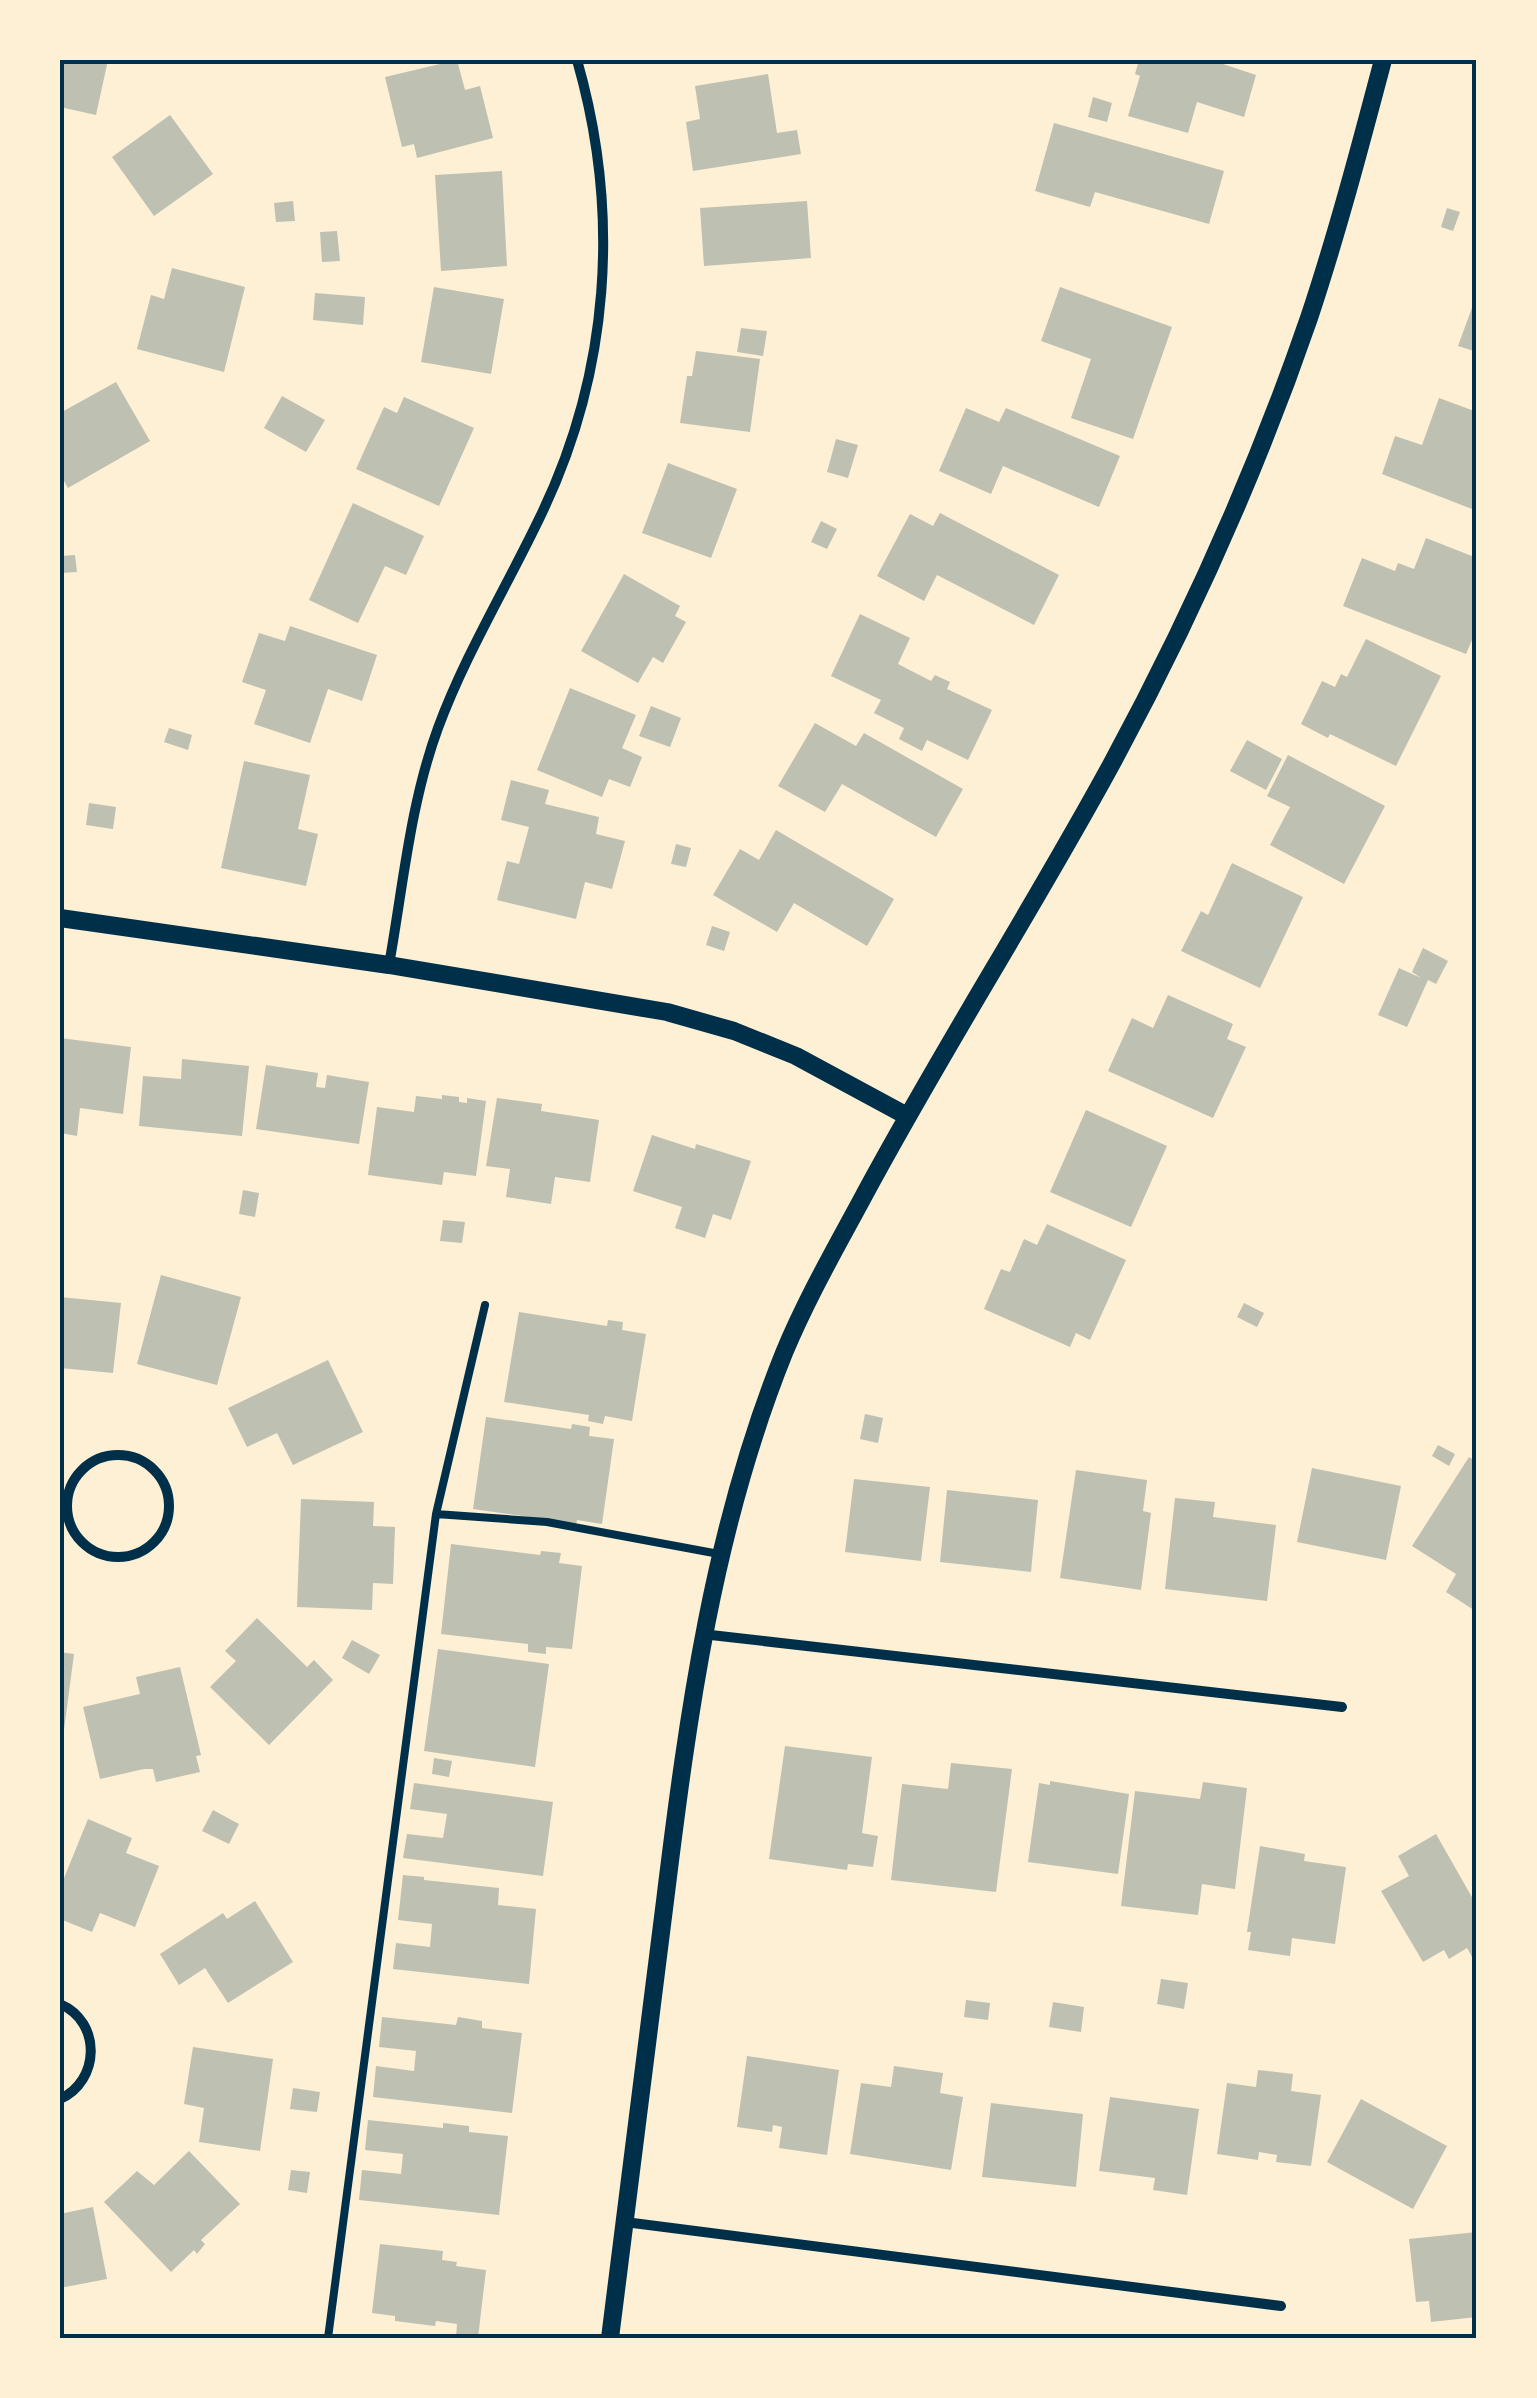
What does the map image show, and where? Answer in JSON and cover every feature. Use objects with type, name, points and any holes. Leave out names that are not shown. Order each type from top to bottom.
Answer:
[{"type":"street","points":[[389,966],[419,794],[436,732],[460,673],[542,515],[568,452],[588,387],[604,276],[603,191],[594,127],[577,60]]},
{"type":"street","points":[[610,2338],[702,1634],[756,1426],[812,1289],[907,1116],[1110,768],[1227,526],[1308,320],[1351,182],[1383,60]]},
{"type":"street","points":[[60,918],[666,1012],[734,1031],[796,1056],[907,1116]]},
{"type":"street","points":[[114,1454],[131,1456],[146,1462],[167,1488],[168,1521],[148,1549],[114,1558],[98,1554],[72,1530],[64,1495],[84,1467],[98,1458],[114,1454]]},
{"type":"street","points":[[702,1634],[1342,1706]]},
{"type":"street","points":[[60,2004],[80,2019],[92,2050],[81,2083],[60,2099]]},
{"type":"street","points":[[625,2222],[1281,2306]]},
{"type":"lane","points":[[328,2338],[436,1514],[485,1305]]},
{"type":"lane","points":[[436,1514],[547,1522],[720,1554]]},
{"type":"building","points":[[60,60],[108,60],[96,115],[60,107]]},
{"type":"building","points":[[457,60],[465,90],[480,86],[493,138],[417,158],[414,144],[402,147],[385,77]]},
{"type":"building","points":[[1139,60],[1211,60],[1256,75],[1244,117],[1197,102],[1188,133],[1128,116],[1140,76],[1135,74]]},
{"type":"building","points":[[768,74],[777,133],[797,130],[801,154],[693,171],[686,122],[700,119],[695,86]]},
{"type":"building","points":[[1093,97],[1112,103],[1107,122],[1088,117]]},
{"type":"building","points":[[170,115],[213,174],[154,216],[112,157]]},
{"type":"building","points":[[1054,123],[1224,171],[1209,224],[1095,192],[1090,207],[1035,191]]},
{"type":"building","points":[[502,171],[507,266],[441,271],[435,175]]},
{"type":"building","points":[[293,201],[295,221],[276,222],[274,203]]},
{"type":"building","points":[[807,201],[811,258],[704,266],[700,208]]},
{"type":"building","points":[[1447,208],[1460,212],[1453,231],[1441,227]]},
{"type":"building","points":[[337,231],[340,261],[322,262],[320,232]]},
{"type":"building","points":[[172,268],[245,287],[224,372],[137,349],[151,295],[164,299]]},
{"type":"building","points":[[434,287],[504,299],[491,374],[421,362]]},
{"type":"building","points":[[1060,287],[1172,327],[1133,439],[1071,418],[1091,359],[1041,341]]},
{"type":"building","points":[[315,293],[365,297],[363,325],[313,320]]},
{"type":"building","points":[[1477,294],[1477,352],[1458,346]]},
{"type":"building","points":[[741,328],[767,331],[763,356],[737,352]]},
{"type":"building","points":[[696,351],[760,359],[750,432],[680,423],[687,376],[692,376]]},
{"type":"building","points":[[116,382],[150,441],[68,488],[60,474],[60,413]]},
{"type":"building","points":[[282,396],[325,420],[306,452],[264,428]]},
{"type":"building","points":[[404,397],[474,428],[439,506],[356,469],[384,407],[397,413]]},
{"type":"building","points":[[1439,398],[1477,412],[1477,511],[1382,474],[1395,436],[1422,445]]},
{"type":"building","points":[[966,408],[999,422],[1006,408],[1120,456],[1099,507],[1003,466],[991,494],[939,471]]},
{"type":"building","points":[[836,439],[858,445],[848,478],[827,472]]},
{"type":"building","points":[[668,463],[737,489],[711,558],[642,533]]},
{"type":"building","points":[[353,503],[424,536],[406,575],[385,566],[358,623],[309,600]]},
{"type":"building","points":[[940,513],[1059,575],[1034,625],[937,575],[924,601],[877,576],[910,514],[933,526]]},
{"type":"building","points":[[821,521],[837,529],[827,549],[811,542]]},
{"type":"building","points":[[1426,538],[1477,558],[1477,628],[1466,654],[1343,606],[1362,558],[1395,571],[1398,563],[1414,569]]},
{"type":"building","points":[[75,555],[77,572],[60,573],[60,556]]},
{"type":"building","points":[[624,574],[680,606],[675,616],[686,622],[663,663],[653,657],[638,683],[581,651]]},
{"type":"building","points":[[860,614],[910,638],[898,664],[931,681],[935,675],[950,682],[947,689],[992,710],[968,760],[927,740],[922,751],[899,739],[904,728],[874,713],[881,700],[831,676]]},
{"type":"building","points":[[290,626],[377,655],[362,701],[328,689],[310,743],[254,724],[266,690],[242,682],[259,633],[285,641]]},
{"type":"building","points":[[1366,639],[1441,676],[1396,766],[1301,724],[1322,681],[1335,687],[1341,674],[1347,677]]},
{"type":"building","points":[[570,688],[636,715],[622,748],[642,757],[630,787],[609,779],[602,797],[537,770]]},
{"type":"building","points":[[651,706],[681,718],[670,747],[639,736]]},
{"type":"building","points":[[815,723],[856,746],[864,733],[963,789],[936,837],[842,784],[825,812],[778,786]]},
{"type":"building","points":[[169,728],[192,735],[188,750],[164,742]]},
{"type":"building","points":[[1247,740],[1282,759],[1266,790],[1230,771]]},
{"type":"building","points":[[1288,755],[1385,806],[1344,884],[1270,845],[1290,807],[1267,796]]},
{"type":"building","points":[[244,761],[310,775],[298,829],[318,834],[306,886],[221,868]]},
{"type":"building","points":[[511,780],[549,790],[545,804],[599,817],[596,834],[625,841],[612,889],[585,882],[576,919],[497,900],[507,861],[519,864],[529,827],[501,820]]},
{"type":"building","points":[[89,803],[116,807],[113,829],[86,825]]},
{"type":"building","points":[[776,830],[894,899],[867,946],[794,903],[777,932],[713,895],[740,849],[759,860]]},
{"type":"building","points":[[676,844],[691,848],[686,867],[671,864]]},
{"type":"building","points":[[1232,863],[1303,897],[1260,988],[1181,951],[1201,911],[1208,915]]},
{"type":"building","points":[[712,926],[730,932],[724,951],[706,945]]},
{"type":"building","points":[[1423,948],[1448,961],[1436,984],[1428,980],[1407,1027],[1378,1015],[1399,968],[1421,978],[1412,972]]},
{"type":"building","points":[[1168,995],[1233,1024],[1227,1039],[1246,1047],[1213,1118],[1108,1071],[1132,1018],[1153,1028]]},
{"type":"building","points":[[60,1038],[131,1047],[123,1114],[80,1108],[77,1136],[60,1133]]},
{"type":"building","points":[[182,1059],[249,1066],[242,1136],[139,1126],[143,1076],[181,1079]]},
{"type":"building","points":[[266,1065],[318,1073],[316,1087],[325,1088],[327,1075],[369,1082],[359,1144],[256,1129]]},
{"type":"building","points":[[442,1095],[459,1097],[459,1102],[467,1103],[467,1098],[486,1101],[476,1176],[444,1172],[442,1185],[368,1175],[377,1107],[414,1112],[416,1096],[442,1099]]},
{"type":"building","points":[[497,1098],[542,1104],[541,1111],[599,1120],[590,1182],[555,1177],[551,1204],[506,1197],[510,1169],[486,1166]]},
{"type":"building","points":[[1086,1110],[1167,1146],[1131,1227],[1050,1192]]},
{"type":"building","points":[[652,1135],[751,1161],[731,1220],[713,1214],[705,1238],[675,1228],[682,1207],[633,1191]]},
{"type":"building","points":[[243,1190],[259,1193],[255,1217],[239,1214]]},
{"type":"building","points":[[443,1220],[465,1222],[462,1243],[440,1241]]},
{"type":"building","points":[[1047,1224],[1126,1260],[1090,1340],[1076,1333],[1070,1347],[984,1309],[1001,1269],[1010,1272],[1024,1239],[1037,1245]]},
{"type":"building","points":[[161,1275],[241,1297],[217,1385],[137,1364]]},
{"type":"building","points":[[60,1297],[121,1303],[113,1373],[60,1368]]},
{"type":"building","points":[[1244,1303],[1264,1313],[1257,1327],[1237,1317]]},
{"type":"building","points":[[519,1312],[607,1326],[608,1320],[623,1322],[622,1330],[646,1334],[632,1421],[605,1416],[603,1424],[588,1421],[589,1415],[504,1402]]},
{"type":"building","points":[[328,1360],[363,1432],[293,1465],[277,1433],[247,1447],[228,1408]]},
{"type":"building","points":[[865,1414],[883,1418],[878,1443],[860,1439]]},
{"type":"building","points":[[486,1417],[571,1429],[572,1424],[590,1427],[589,1436],[614,1439],[602,1524],[577,1520],[576,1527],[473,1509]]},
{"type":"building","points":[[1438,1445],[1455,1454],[1449,1466],[1432,1456]]},
{"type":"building","points":[[1469,1457],[1477,1462],[1477,1612],[1446,1592],[1456,1574],[1412,1546]]},
{"type":"building","points":[[1312,1468],[1401,1486],[1386,1560],[1297,1542]]},
{"type":"building","points":[[1076,1470],[1147,1480],[1143,1511],[1151,1513],[1141,1590],[1060,1578]]},
{"type":"building","points":[[854,1479],[930,1487],[921,1561],[845,1552]]},
{"type":"building","points":[[947,1490],[1038,1500],[1031,1572],[940,1562]]},
{"type":"building","points":[[1175,1498],[1215,1502],[1213,1517],[1276,1525],[1267,1601],[1165,1589]]},
{"type":"building","points":[[301,1499],[374,1502],[373,1526],[395,1527],[393,1584],[373,1583],[372,1610],[297,1607]]},
{"type":"building","points":[[451,1544],[540,1555],[541,1551],[561,1553],[559,1563],[582,1566],[572,1649],[546,1647],[546,1654],[528,1652],[528,1644],[441,1634]]},
{"type":"building","points":[[257,1618],[307,1667],[314,1660],[333,1680],[269,1745],[210,1687],[236,1661],[225,1651]]},
{"type":"building","points":[[352,1640],[380,1655],[369,1674],[342,1658]]},
{"type":"building","points":[[438,1649],[549,1664],[535,1767],[424,1751]]},
{"type":"building","points":[[60,1652],[74,1654],[64,1730],[60,1729]]},
{"type":"building","points":[[180,1667],[201,1755],[196,1756],[200,1772],[156,1782],[153,1769],[144,1769],[100,1779],[83,1707],[140,1694],[136,1677]]},
{"type":"building","points":[[785,1746],[872,1757],[862,1833],[878,1836],[873,1867],[848,1864],[847,1870],[769,1859]]},
{"type":"building","points":[[434,1758],[452,1761],[449,1777],[432,1774]]},
{"type":"building","points":[[951,1763],[1012,1769],[996,1892],[891,1880],[902,1784],[948,1789]]},
{"type":"building","points":[[1050,1781],[1129,1794],[1118,1874],[1028,1862],[1039,1783],[1050,1785]]},
{"type":"building","points":[[1203,1782],[1247,1788],[1235,1889],[1202,1884],[1198,1915],[1121,1906],[1135,1791],[1200,1799]]},
{"type":"building","points":[[414,1783],[553,1802],[543,1876],[403,1858],[407,1834],[443,1838],[447,1814],[410,1809]]},
{"type":"building","points":[[213,1810],[239,1824],[229,1844],[202,1831]]},
{"type":"building","points":[[88,1819],[132,1838],[126,1853],[159,1866],[135,1927],[100,1913],[92,1932],[60,1919],[60,1888]]},
{"type":"building","points":[[1436,1834],[1477,1906],[1477,1966],[1467,1948],[1449,1959],[1444,1950],[1423,1962],[1381,1891],[1409,1876],[1398,1856]]},
{"type":"building","points":[[1260,1846],[1305,1854],[1304,1861],[1346,1867],[1335,1944],[1292,1938],[1290,1956],[1248,1950],[1251,1932],[1247,1932]]},
{"type":"building","points":[[403,1875],[499,1888],[498,1905],[536,1909],[529,1984],[393,1969],[396,1943],[430,1947],[432,1924],[398,1920]]},
{"type":"building","points":[[255,1901],[293,1962],[228,2003],[205,1968],[179,1985],[160,1954],[223,1913],[227,1919]]},
{"type":"building","points":[[1161,1979],[1188,1983],[1184,2009],[1157,2004]]},
{"type":"building","points":[[966,2000],[990,2003],[988,2020],[964,2017]]},
{"type":"building","points":[[1053,2002],[1084,2007],[1081,2032],[1049,2027]]},
{"type":"building","points":[[382,2017],[456,2025],[458,2017],[482,2021],[482,2028],[522,2033],[512,2113],[373,2097],[376,2066],[414,2071],[416,2051],[379,2047]]},
{"type":"building","points":[[193,2047],[273,2059],[260,2151],[199,2142],[204,2108],[184,2104]]},
{"type":"building","points":[[747,2056],[839,2070],[827,2155],[779,2148],[782,2127],[773,2125],[772,2132],[737,2127]]},
{"type":"building","points":[[894,2066],[943,2073],[940,2093],[963,2097],[951,2170],[850,2154],[861,2083],[891,2087]]},
{"type":"building","points":[[1258,2070],[1293,2074],[1291,2091],[1321,2095],[1311,2166],[1276,2162],[1277,2155],[1259,2152],[1258,2160],[1217,2154],[1227,2083],[1256,2087]]},
{"type":"building","points":[[293,2088],[320,2092],[317,2112],[290,2109]]},
{"type":"building","points":[[1110,2097],[1199,2109],[1187,2195],[1153,2190],[1155,2178],[1099,2171]]},
{"type":"building","points":[[1361,2099],[1447,2146],[1413,2209],[1327,2162]]},
{"type":"building","points":[[991,2103],[1083,2114],[1076,2187],[982,2177]]},
{"type":"building","points":[[368,2120],[443,2128],[443,2123],[469,2126],[469,2132],[508,2136],[499,2215],[359,2200],[362,2170],[401,2174],[403,2154],[365,2150]]},
{"type":"building","points":[[189,2151],[240,2204],[201,2240],[205,2244],[197,2254],[194,2250],[171,2272],[104,2202],[137,2171],[154,2185]]},
{"type":"building","points":[[291,2170],[310,2172],[307,2193],[288,2190]]},
{"type":"building","points":[[93,2207],[107,2279],[60,2288],[60,2214]]},
{"type":"building","points":[[1477,2232],[1477,2317],[1431,2322],[1429,2301],[1416,2302],[1409,2239]]},
{"type":"building","points":[[380,2244],[443,2251],[442,2260],[486,2270],[478,2338],[456,2338],[457,2324],[436,2321],[435,2326],[395,2321],[395,2316],[372,2313]]}]
